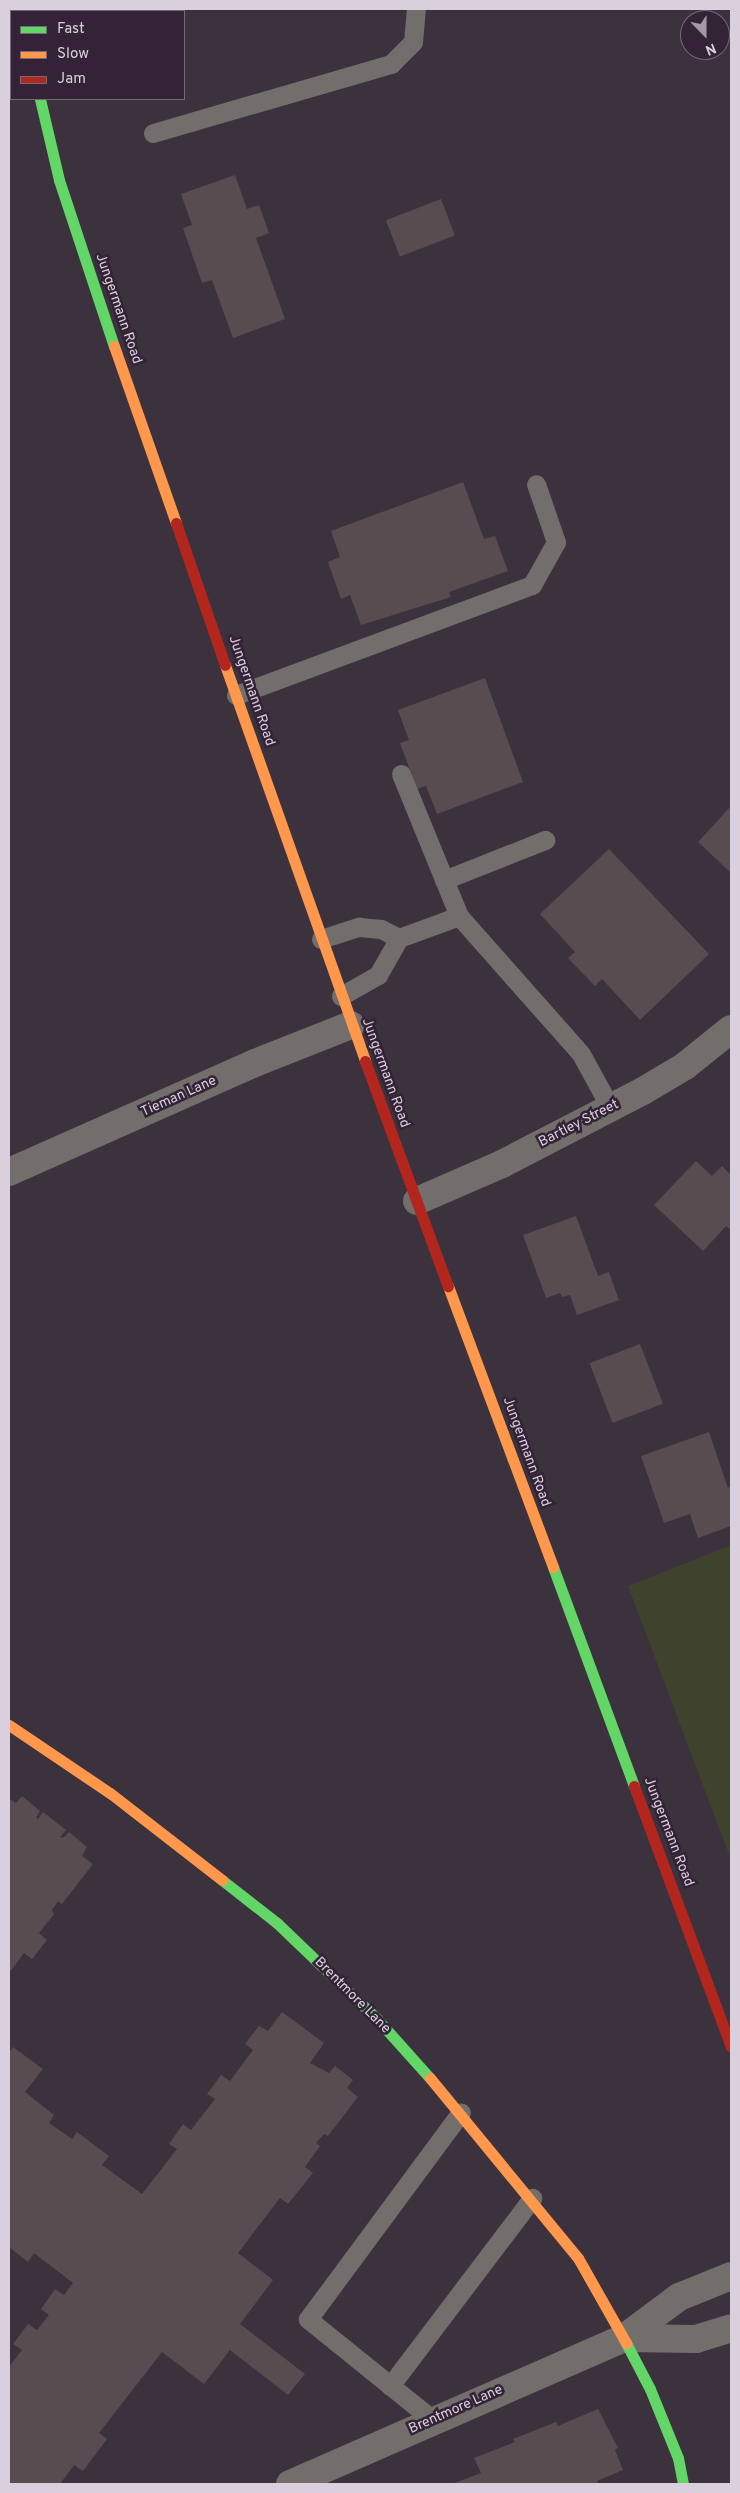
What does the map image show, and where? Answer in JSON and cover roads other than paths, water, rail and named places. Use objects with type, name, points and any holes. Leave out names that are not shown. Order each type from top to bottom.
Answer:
[{"type":"main road","name":"Jungermann Road","points":[[40,100],[62,189],[351,1025],[731,2047]]},
{"type":"main road","name":"Brentmore Lane","points":[[9,1725],[110,1793],[277,1924],[377,2019],[460,2112],[532,2198],[578,2258],[624,2338],[650,2389],[678,2458],[683,2484]]},
{"type":"street","name":"Tieman Lane","points":[[9,1172],[255,1063],[351,1025]]},
{"type":"street","name":"Bartley Street","points":[[416,1201],[502,1164],[610,1107],[685,1066],[729,1035]]},
{"type":"street","name":"Brentmore Lane","points":[[290,2484],[624,2338],[679,2297],[731,2276]]},
{"type":"street","name":"Brentmore Lane","points":[[624,2338],[696,2339],[731,2328]]},
{"type":"lane","points":[[153,133],[391,64],[413,42],[416,9]]},
{"type":"lane","points":[[236,695],[532,585],[556,542],[536,484]]},
{"type":"lane","points":[[401,774],[459,916],[581,1054],[610,1107]]},
{"type":"lane","points":[[444,880],[545,840]]},
{"type":"lane","points":[[341,996],[378,975],[399,938],[459,916]]},
{"type":"lane","points":[[321,939],[359,927],[381,929],[399,938]]},
{"type":"lane","points":[[433,2420],[308,2319],[460,2112]]},
{"type":"lane","points":[[390,2386],[532,2198]]}]
